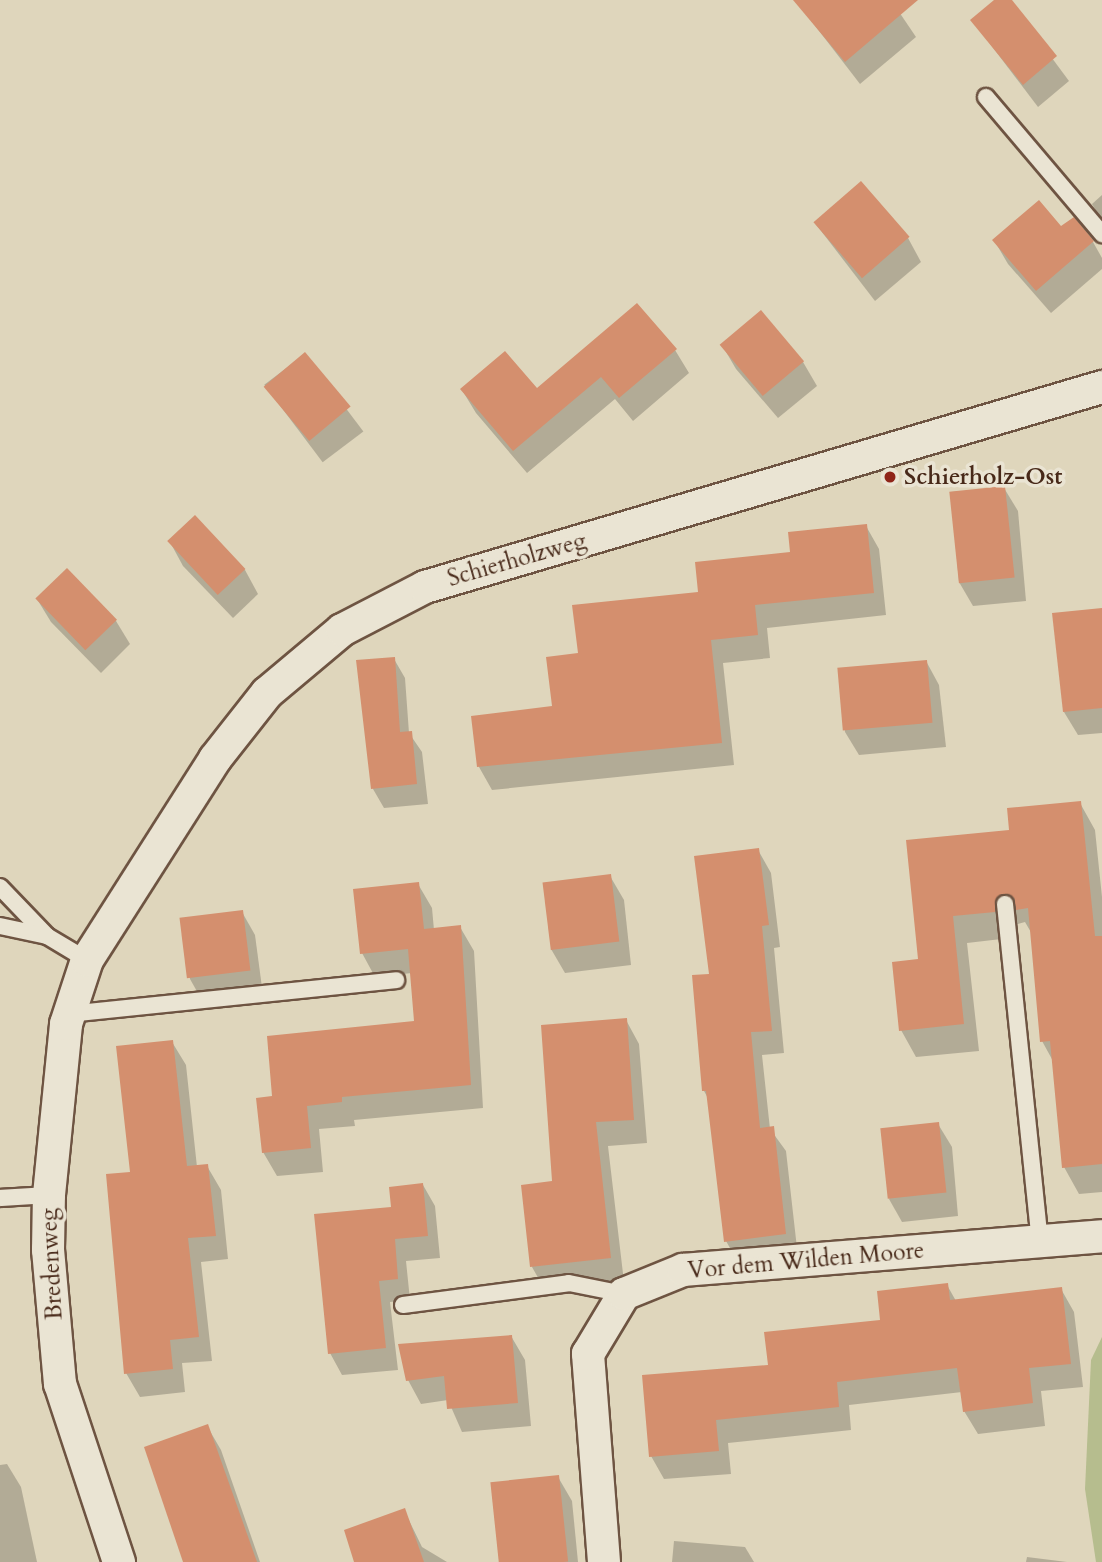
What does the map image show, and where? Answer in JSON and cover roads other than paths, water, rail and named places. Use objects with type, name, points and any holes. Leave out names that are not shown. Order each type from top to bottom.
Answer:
[{"type":"street","name":"Schierholzweg","points":[[87,960],[215,759],[267,694],[342,630],[425,587],[1102,387]]},
{"type":"street","name":"Bredenweg","points":[[87,960],[69,1014],[49,1195],[48,1250],[60,1384],[119,1562]]},
{"type":"street","name":"Vor dem Wilden Moore","points":[[624,1294],[683,1270],[1102,1236]]},
{"type":"street","points":[[604,1562],[588,1354],[624,1294]]},
{"type":"lane","points":[[986,97],[1102,234]]},
{"type":"lane","points":[[0,887],[47,936],[87,960]]},
{"type":"lane","points":[[1004,904],[1040,1241]]},
{"type":"lane","points":[[0,926],[47,936]]},
{"type":"lane","points":[[69,1014],[396,980]]},
{"type":"lane","points":[[0,1198],[49,1195]]},
{"type":"lane","points":[[403,1305],[569,1283],[624,1294]]},
{"type":"place","name":"Schierholz-Ost","points":[[890,477]]}]
